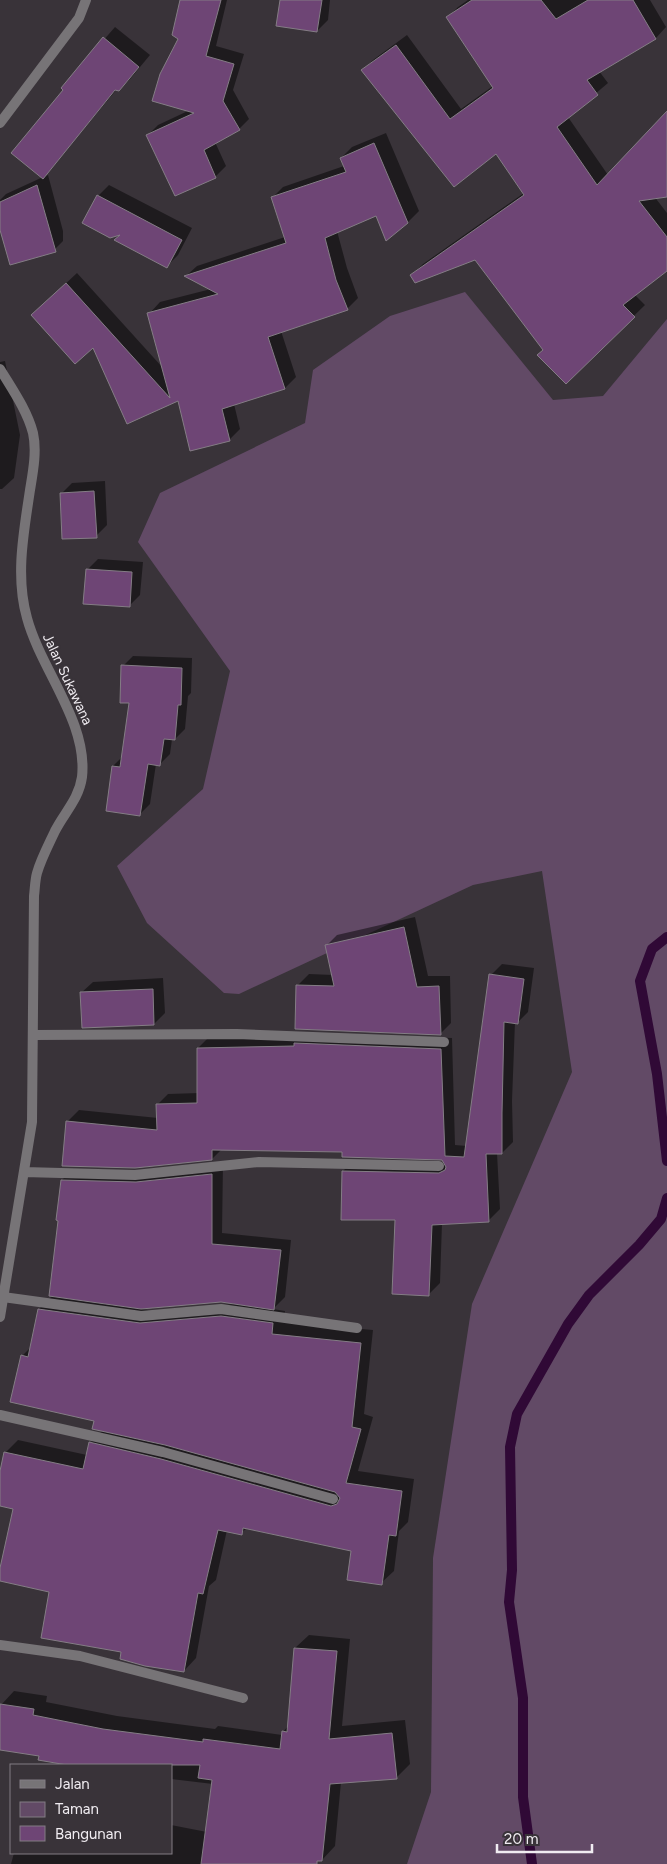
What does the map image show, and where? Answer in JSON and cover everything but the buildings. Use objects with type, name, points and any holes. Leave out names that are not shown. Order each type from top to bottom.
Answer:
[{"type":"street","points":[[0,122],[79,18],[86,0]]},
{"type":"street","name":"Jalan Sukawana","points":[[0,369],[24,410],[33,434],[33,466],[23,543],[21,583],[26,617],[36,646],[78,733],[82,758],[82,778],[77,795],[56,830],[37,874],[34,896],[32,1122],[0,1317]]},
{"type":"street","points":[[33,1035],[237,1034],[444,1042]]},
{"type":"street","points":[[24,1172],[135,1175],[259,1162],[440,1166]]},
{"type":"street","points":[[3,1296],[141,1316],[222,1309],[357,1328]]},
{"type":"street","points":[[0,1415],[163,1452],[334,1499]]},
{"type":"street","points":[[0,1645],[80,1656],[243,1698]]},
{"type":"green space","points":[[465,292],[553,400],[603,396],[667,319],[667,1864],[407,1864],[431,1792],[433,1558],[472,1304],[572,1072],[542,871],[473,885],[239,994],[224,993],[147,923],[117,866],[203,789],[230,671],[138,542],[160,493],[305,423],[313,370],[390,316]]},
{"type":"waterway","points":[[667,937],[652,949],[640,981],[657,1074],[667,1161]]},
{"type":"waterway","points":[[532,1864],[523,1797],[523,1698],[509,1602],[512,1570],[510,1447],[517,1414],[568,1324],[589,1295],[639,1245],[661,1219],[667,1198]]}]
